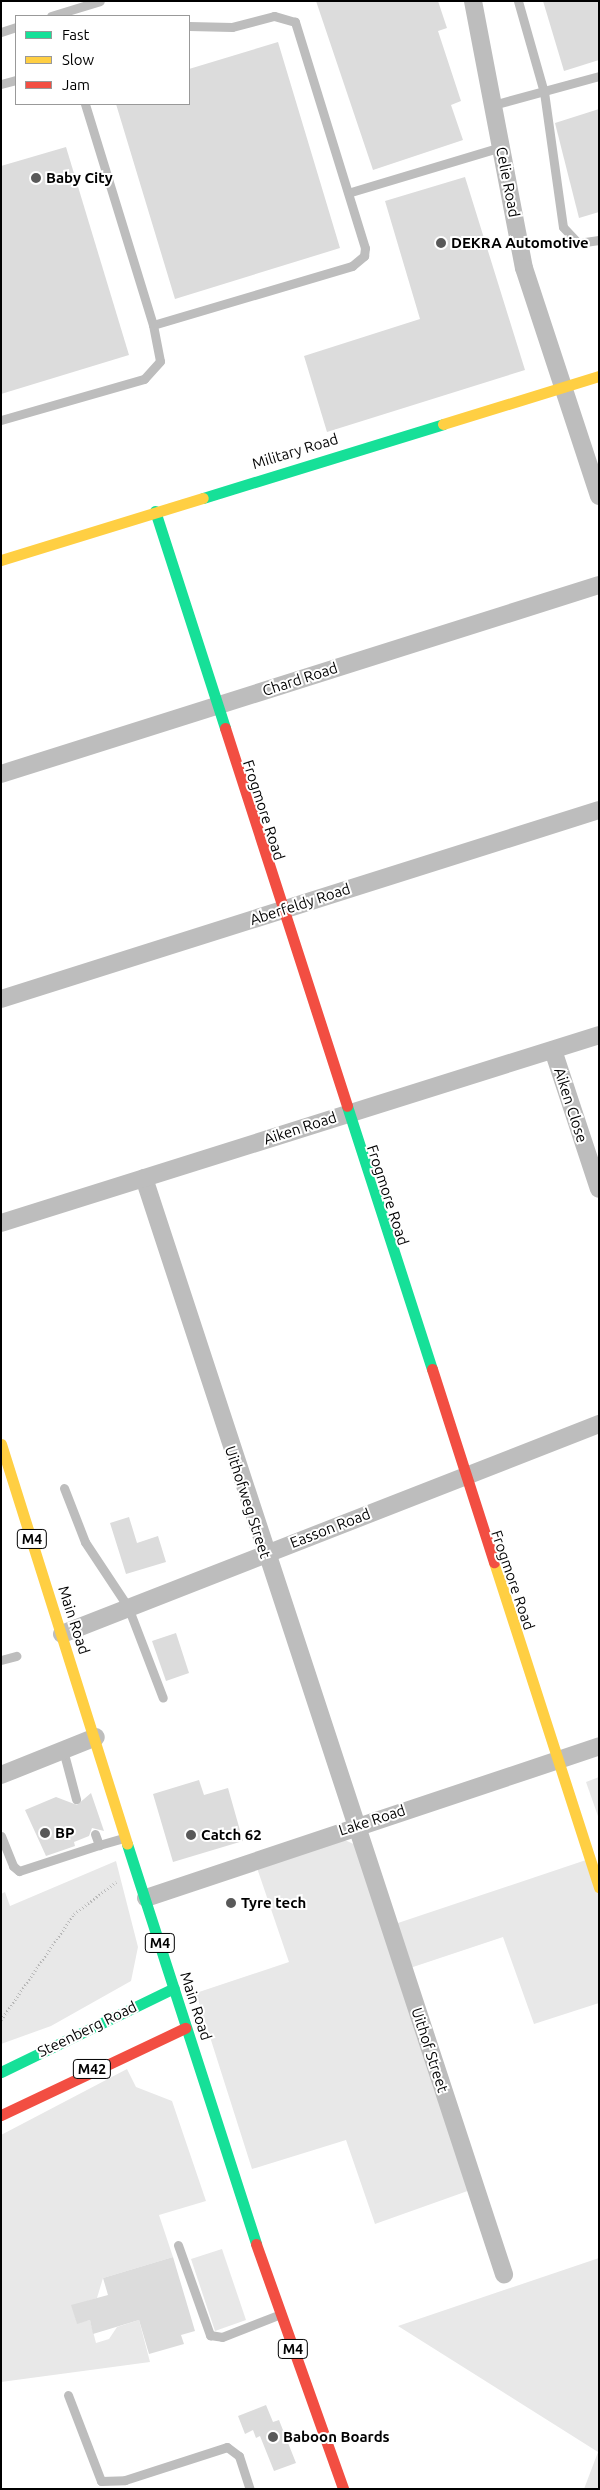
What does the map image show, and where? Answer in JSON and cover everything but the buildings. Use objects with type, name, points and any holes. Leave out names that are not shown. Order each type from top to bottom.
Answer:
[{"type":"main road","name":"Military Road","points":[[1,560],[154,510],[599,376]]},
{"type":"main road","name":"Frogmore Road","points":[[154,510],[280,910],[463,1477],[558,1759],[599,1888]]},
{"type":"main road","name":"Main Road","points":[[1,1444],[96,1737],[185,2028],[281,2314],[343,2489]]},
{"type":"main road","name":"Steenberg Road","points":[[1,2072],[174,1988]]},
{"type":"main road","name":"M42","points":[[1,2114],[148,2042],[185,2028]]},
{"type":"street","name":"Celie Road","points":[[473,1],[524,268],[564,387]]},
{"type":"street","points":[[564,387],[599,496]]},
{"type":"street","name":"Chard Road","points":[[1,774],[599,585]]},
{"type":"street","name":"Aberfeldy Road","points":[[1,998],[599,810]]},
{"type":"street","name":"Aiken Road","points":[[1,1223],[346,1112],[599,1035]]},
{"type":"street","name":"Aiken Close","points":[[553,1050],[599,1189]]},
{"type":"street","name":"Uithofweg Street","points":[[144,1178],[264,1553],[356,1826]]},
{"type":"street","name":"Easson Road","points":[[62,1634],[264,1553],[599,1424]]},
{"type":"street","points":[[1,1775],[96,1737]]},
{"type":"street","name":"Lake Road","points":[[146,1898],[599,1746]]},
{"type":"street","name":"Uithof Street","points":[[356,1826],[504,2274]]},
{"type":"lane","points":[[58,15],[100,1]]},
{"type":"lane","points":[[518,1],[544,92],[563,227],[578,243],[599,240]]},
{"type":"lane","points":[[153,325],[359,262],[365,248],[351,192],[296,22],[274,16],[232,27],[190,26]]},
{"type":"lane","points":[[1,32],[15,27]]},
{"type":"lane","points":[[493,105],[599,76]]},
{"type":"lane","points":[[1,84],[15,80]]},
{"type":"lane","points":[[1,420],[152,374],[160,361],[153,325],[84,105]]},
{"type":"lane","points":[[351,192],[501,147]]},
{"type":"lane","points":[[64,1488],[85,1542],[128,1607],[163,1698]]},
{"type":"lane","points":[[1,1660],[16,1656]]},
{"type":"lane","points":[[63,1750],[76,1799]]},
{"type":"lane","points":[[95,1834],[99,1845]]},
{"type":"lane","points":[[1,1836],[12,1866],[19,1871],[127,1836]]},
{"type":"lane","points":[[178,2245],[210,2335],[222,2337],[281,2314]]},
{"type":"lane","points":[[68,2395],[96,2475],[108,2483],[126,2485],[227,2446],[239,2456],[250,2489]]},
{"type":"path","points":[[1,2020],[74,1914],[123,1877]]},
{"type":"shaded area","points":[[599,1777],[599,1819],[586,1782]]},
{"type":"shaded area","points":[[340,1838],[356,1845],[389,1926],[589,1859],[599,1888],[599,2003],[534,2024],[503,1937],[404,1970],[476,2188],[375,2224],[346,2140],[252,2169],[196,1993],[289,1962],[257,1868]]},
{"type":"shaded area","points":[[116,1861],[138,1947],[131,1981],[51,2026],[1,2044],[1,1894],[5,1892],[10,1906]]},
{"type":"shaded area","points":[[127,2069],[136,2087],[172,2101],[206,2201],[159,2215],[173,2257],[103,2278],[97,2298],[72,2306],[77,2323],[90,2320],[96,2343],[109,2339],[117,2327],[139,2320],[150,2362],[1,2382],[1,2135]]},
{"type":"shaded area","points":[[222,2249],[246,2320],[215,2331],[191,2259]]},
{"type":"shaded area","points":[[599,2258],[599,2489],[584,2489],[598,2452],[398,2326]]},
{"type":"traffic: fast","points":[[203,498],[443,424]]},
{"type":"traffic: fast","points":[[155,511],[225,728]]},
{"type":"traffic: fast","points":[[347,1106],[432,1369]]},
{"type":"traffic: fast","points":[[127,1844],[256,2244]]},
{"type":"traffic: fast","points":[[1,2072],[174,1988]]},
{"type":"traffic: slow","points":[[443,424],[599,376]]},
{"type":"traffic: slow","points":[[1,560],[203,498]]},
{"type":"traffic: slow","points":[[1,1444],[127,1844]]},
{"type":"traffic: slow","points":[[494,1562],[599,1888]]},
{"type":"traffic: jam","points":[[225,728],[347,1106]]},
{"type":"traffic: jam","points":[[432,1369],[494,1562]]},
{"type":"traffic: jam","points":[[1,2115],[185,2028]]},
{"type":"traffic: jam","points":[[256,2244],[343,2489]]},
{"type":"place","name":"Baby City","points":[[36,178]]},
{"type":"place","name":"DEKRA Automotive","points":[[441,243]]},
{"type":"place","name":"BP","points":[[45,1833]]},
{"type":"place","name":"Catch 62","points":[[191,1835]]},
{"type":"place","name":"Tyre tech","points":[[231,1903]]},
{"type":"place","name":"Baboon Boards","points":[[273,2437]]}]
